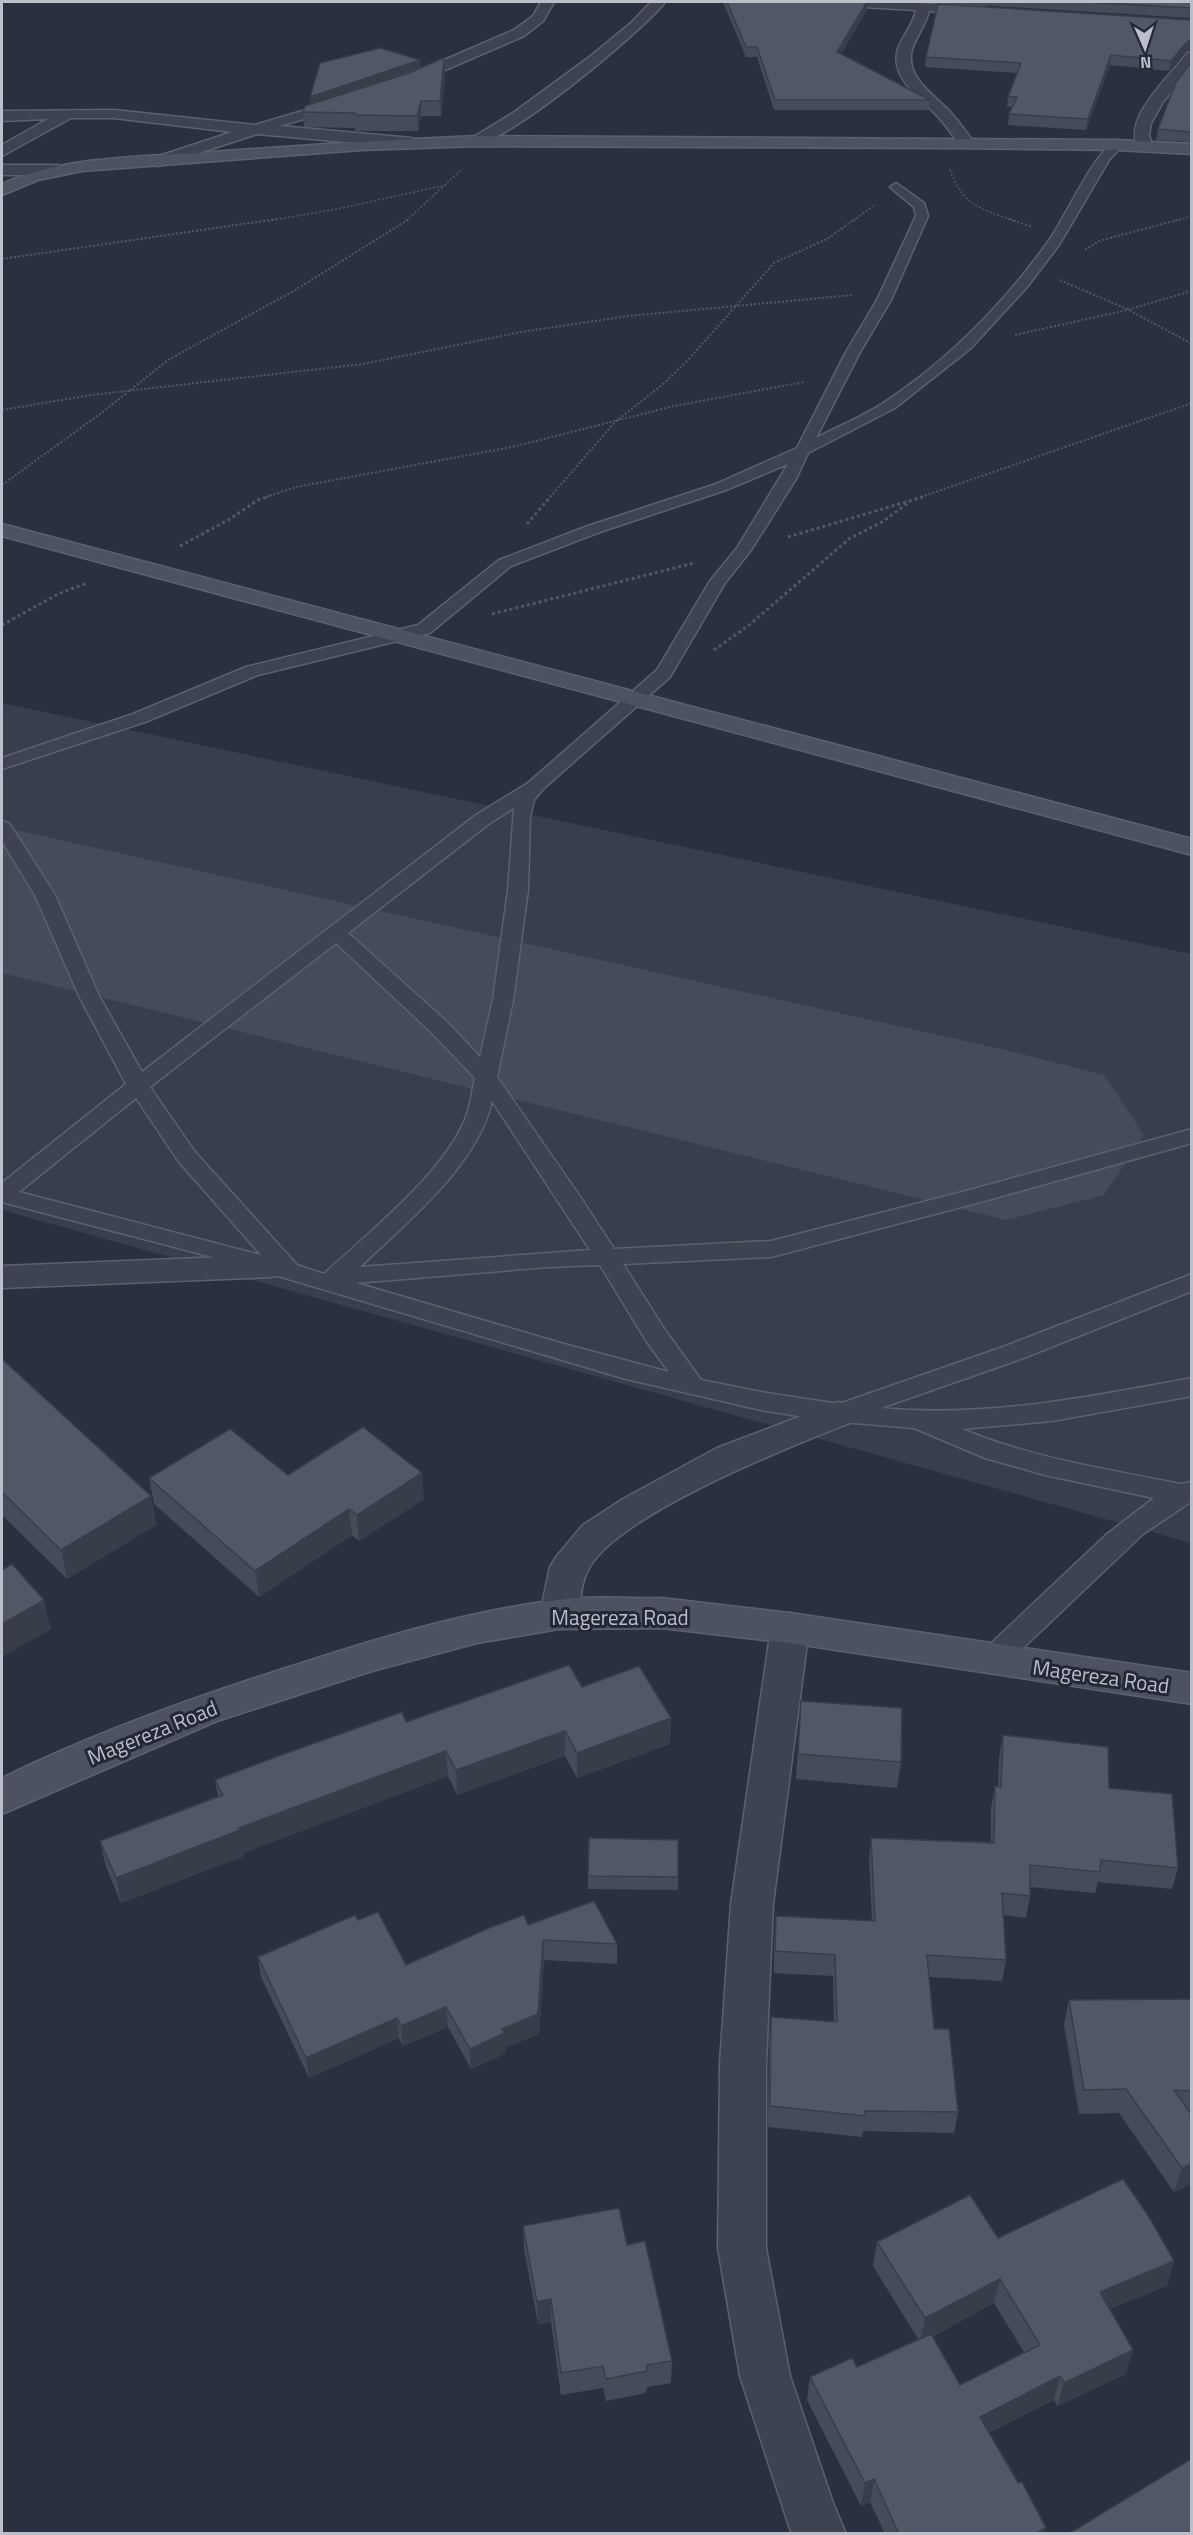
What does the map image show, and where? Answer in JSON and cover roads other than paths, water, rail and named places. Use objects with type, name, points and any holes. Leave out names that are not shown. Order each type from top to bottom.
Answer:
[{"type":"street","points":[[388,88],[519,33],[538,18],[547,2]]},
{"type":"street","points":[[477,141],[513,119],[589,64],[647,15],[658,2]]},
{"type":"street","points":[[844,2],[997,11]]},
{"type":"street","points":[[923,7],[920,23],[904,52],[905,69],[914,84],[946,116],[958,143]]},
{"type":"street","points":[[1144,146],[1141,133],[1148,114],[1191,56]]},
{"type":"street","points":[[159,162],[357,99]]},
{"type":"street","points":[[2,116],[68,113],[114,114],[412,143]]},
{"type":"street","points":[[2,151],[68,113]]},
{"type":"street","points":[[2,170],[58,170],[412,143],[477,141],[958,143],[1118,145],[1191,149]]},
{"type":"street","points":[[2,190],[33,176],[58,170]]},
{"type":"street","points":[[2,530],[1191,847]]},
{"type":"street","points":[[2,1277],[280,1269]]},
{"type":"street","points":[[559,1614],[569,1567],[596,1535],[636,1508],[730,1457],[838,1414]]},
{"type":"street","name":"Magereza Road","points":[[2,1797],[49,1774],[225,1703],[381,1653],[477,1628],[559,1614],[661,1613],[790,1628],[1191,1689]]},
{"type":"street","points":[[790,1628],[752,1904],[743,2063],[742,2248],[765,2376],[809,2510],[820,2534]]},
{"type":"lane","points":[[2,764],[139,718],[252,671],[424,629],[504,563],[545,546],[721,487],[803,451],[890,405],[966,345],[1036,266],[1058,238],[1104,158],[1118,145]]},
{"type":"lane","points":[[2,1195],[138,1085],[483,819],[536,785],[664,673],[718,581],[769,513],[899,268],[905,249],[922,216],[920,206],[896,187]]},
{"type":"lane","points":[[332,1280],[437,1178],[460,1148],[478,1115],[502,1000],[518,890],[521,817],[525,799],[536,785]]},
{"type":"lane","points":[[2,827],[45,895],[88,996],[138,1085],[187,1157],[280,1269]]},
{"type":"lane","points":[[336,932],[438,1027],[487,1078],[608,1256],[651,1328],[693,1387]]},
{"type":"lane","points":[[332,1280],[608,1256],[725,1253],[771,1249],[976,1196],[1191,1136]]},
{"type":"lane","points":[[2,1195],[280,1269],[332,1280],[524,1341],[693,1387],[838,1414],[965,1420],[1006,1418],[1055,1412],[1191,1387]]},
{"type":"lane","points":[[838,1414],[1012,1353],[1191,1282]]},
{"type":"lane","points":[[909,1418],[985,1449],[1045,1466],[1186,1491]]},
{"type":"lane","points":[[993,1659],[1053,1604],[1103,1553],[1149,1514],[1186,1491]]}]
